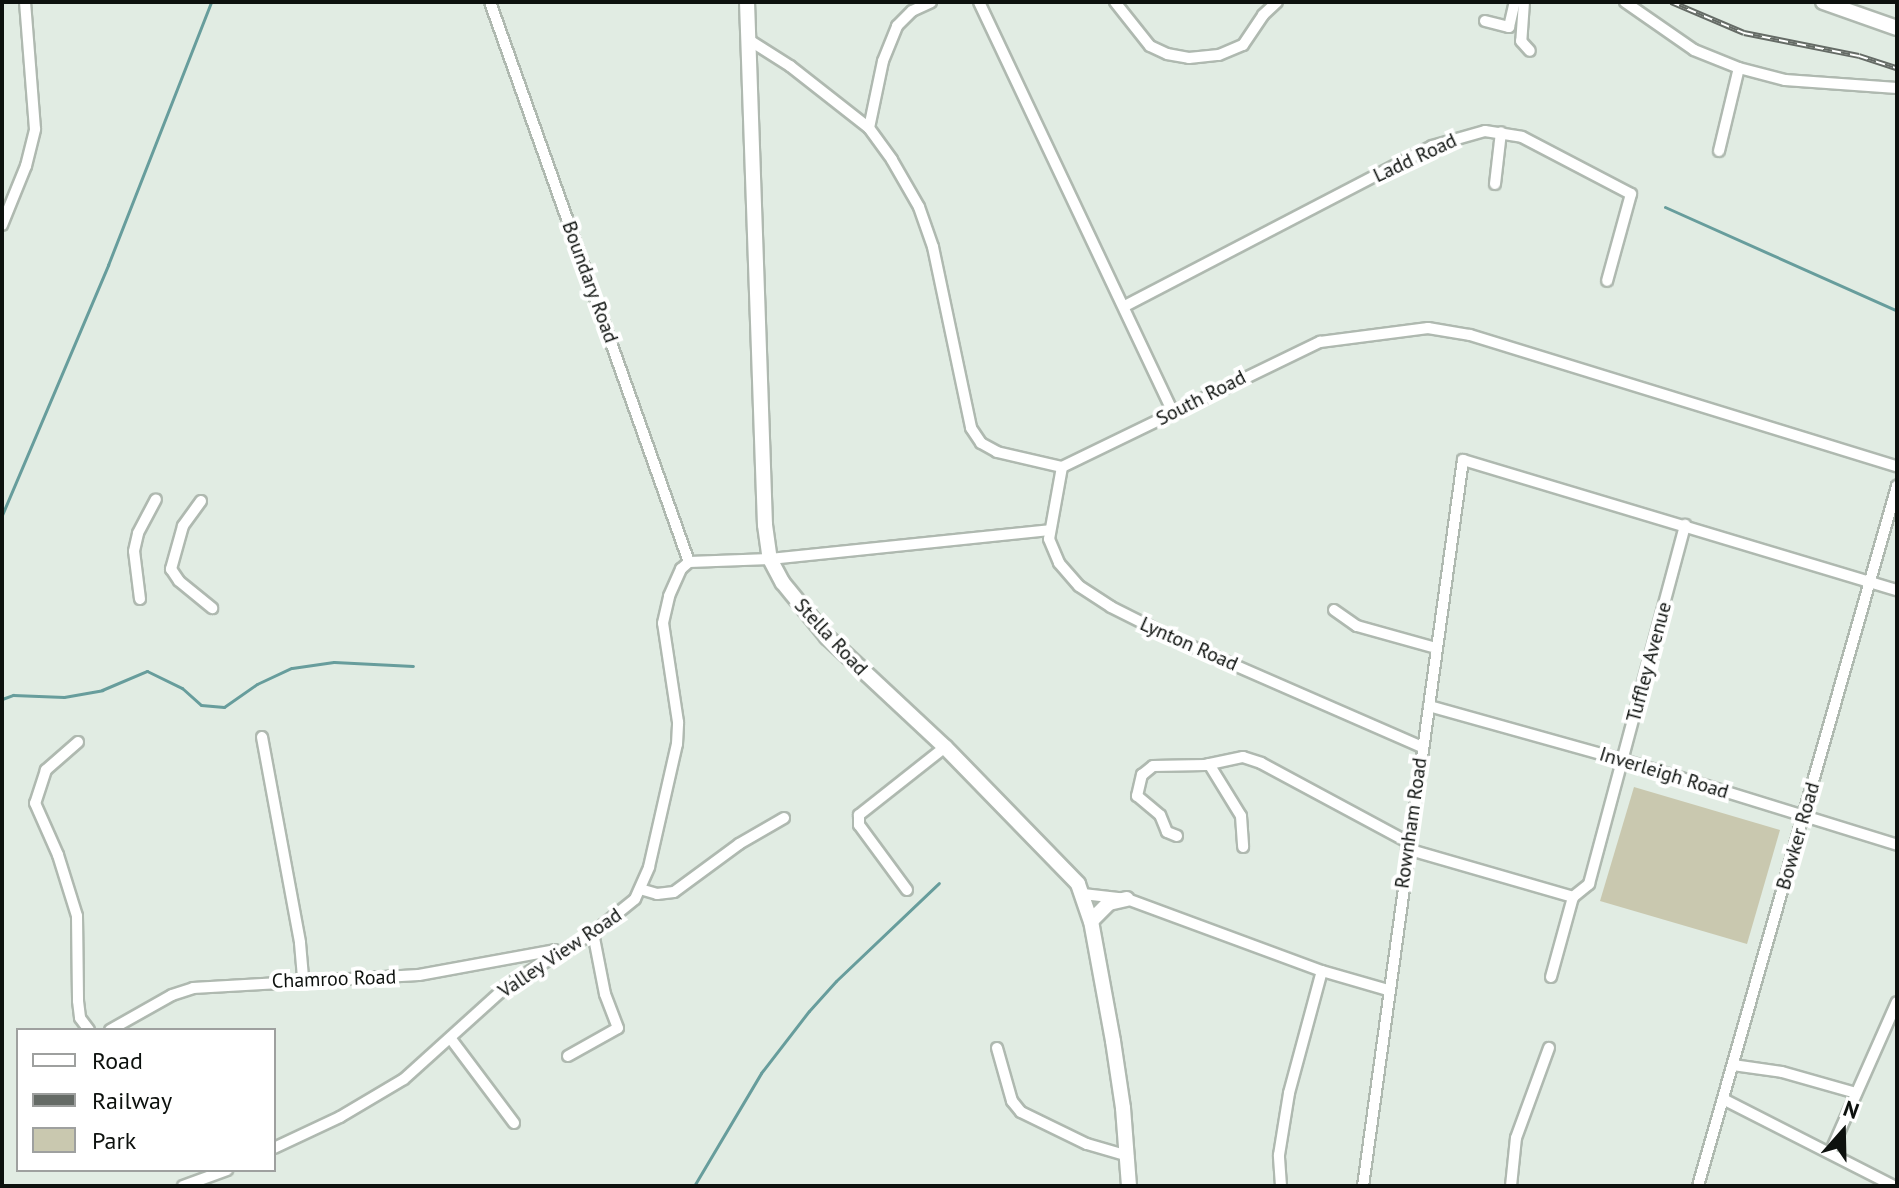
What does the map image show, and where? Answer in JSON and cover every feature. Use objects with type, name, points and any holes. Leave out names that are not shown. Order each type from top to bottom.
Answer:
[{"type":"main road","name":"Stella Road","points":[[747,2],[765,525],[770,559],[783,583],[827,637],[945,747],[1063,867],[1083,894],[1091,921],[1117,1068],[1129,1186]]},
{"type":"main road","points":[[1823,2],[1897,28]]},
{"type":"main road","points":[[1091,921],[1109,903],[1127,899]]},
{"type":"street","points":[[2,225],[30,156],[35,129],[25,2]]},
{"type":"street","name":"Boundary Road","points":[[490,2],[689,562]]},
{"type":"street","points":[[869,128],[892,35],[903,17],[931,2]]},
{"type":"street","points":[[979,2],[1172,411]]},
{"type":"street","points":[[1115,2],[1150,46],[1167,54],[1189,58],[1219,55],[1243,45],[1270,6],[1277,2]]},
{"type":"street","points":[[1485,21],[1509,27],[1515,2]]},
{"type":"street","points":[[1524,2],[1521,41],[1530,51]]},
{"type":"street","points":[[1625,2],[1694,50],[1739,68],[1785,80],[1897,88]]},
{"type":"street","points":[[749,40],[790,66],[869,128],[919,207],[933,247],[966,413],[974,437],[997,452],[1062,467]]},
{"type":"street","points":[[1719,151],[1739,68]]},
{"type":"street","points":[[1495,184],[1501,132]]},
{"type":"street","name":"Ladd Road","points":[[1125,306],[1432,146],[1472,133],[1501,132],[1522,137],[1558,153],[1631,194],[1607,281]]},
{"type":"street","name":"South Road","points":[[1062,467],[1172,411],[1320,342],[1440,329],[1897,466]]},
{"type":"street","name":"Rownham Road","points":[[1363,1186],[1463,460],[1685,525]]},
{"type":"street","name":"Lynton Road","points":[[1062,467],[1050,530],[1052,552],[1068,575],[1111,607],[1422,747]]},
{"type":"street","name":"Bowker Road","points":[[1698,1186],[1897,486]]},
{"type":"street","points":[[140,599],[134,551],[138,533],[156,499]]},
{"type":"street","points":[[201,501],[183,526],[171,569],[179,581],[212,608]]},
{"type":"street","points":[[1685,525],[1897,590]]},
{"type":"street","name":"Tuffley Avenue","points":[[1551,977],[1573,897],[1589,884],[1685,525]]},
{"type":"street","points":[[689,562],[770,559],[1050,530]]},
{"type":"street","name":"Valley View Road","points":[[276,1147],[374,1098],[412,1073],[509,984],[565,947],[593,933],[627,908],[640,889],[649,867],[678,733],[662,636],[665,608],[679,574],[689,562]]},
{"type":"street","points":[[1334,610],[1357,626],[1436,648]]},
{"type":"street","name":"Inverleigh Road","points":[[1429,706],[1623,760],[1897,845]]},
{"type":"street","points":[[262,737],[298,928],[303,980]]},
{"type":"street","points":[[78,742],[46,770],[35,803],[58,855],[77,916],[78,1001],[80,1018],[88,1028]]},
{"type":"street","points":[[907,890],[859,825],[859,815],[945,747]]},
{"type":"street","points":[[1177,836],[1167,832],[1160,815],[1137,796],[1138,781],[1153,766],[1209,764],[1249,758],[1408,845],[1573,897]]},
{"type":"street","points":[[1209,764],[1241,816],[1243,847]]},
{"type":"street","points":[[640,889],[657,894],[674,892],[739,844],[784,818]]},
{"type":"street","points":[[1083,894],[1127,899],[1322,971],[1388,990]]},
{"type":"street","points":[[568,1056],[618,1028],[605,994],[593,933]]},
{"type":"street","name":"Chamroo Road","points":[[114,1028],[172,995],[193,988],[419,975],[508,961],[565,947]]},
{"type":"street","points":[[1281,1186],[1279,1155],[1289,1093],[1322,971]]},
{"type":"street","points":[[1830,1153],[1897,1002]]},
{"type":"street","points":[[451,1039],[514,1123]]},
{"type":"street","points":[[997,1048],[1012,1101],[1021,1112],[1087,1144],[1128,1156]]},
{"type":"street","points":[[1511,1186],[1516,1138],[1549,1048]]},
{"type":"street","points":[[1733,1065],[1782,1072],[1856,1093]]},
{"type":"street","points":[[1723,1099],[1894,1186]]},
{"type":"street","points":[[183,1186],[222,1172]]},
{"type":"green space","points":[[1634,787],[1780,830],[1747,944],[1600,901]]},
{"type":"waterway","points":[[2,515],[108,265],[211,2]]},
{"type":"waterway","points":[[1665,207],[1897,311]]},
{"type":"waterway","points":[[2,699],[13,695],[64,697],[102,690],[147,671],[182,688],[201,705],[224,707],[257,684],[292,668],[334,662],[413,666]]},
{"type":"waterway","points":[[694,1186],[761,1073],[809,1011],[836,981],[939,883]]},
{"type":"railway","points":[[1671,2],[1744,33],[1859,56],[1897,68]]}]
